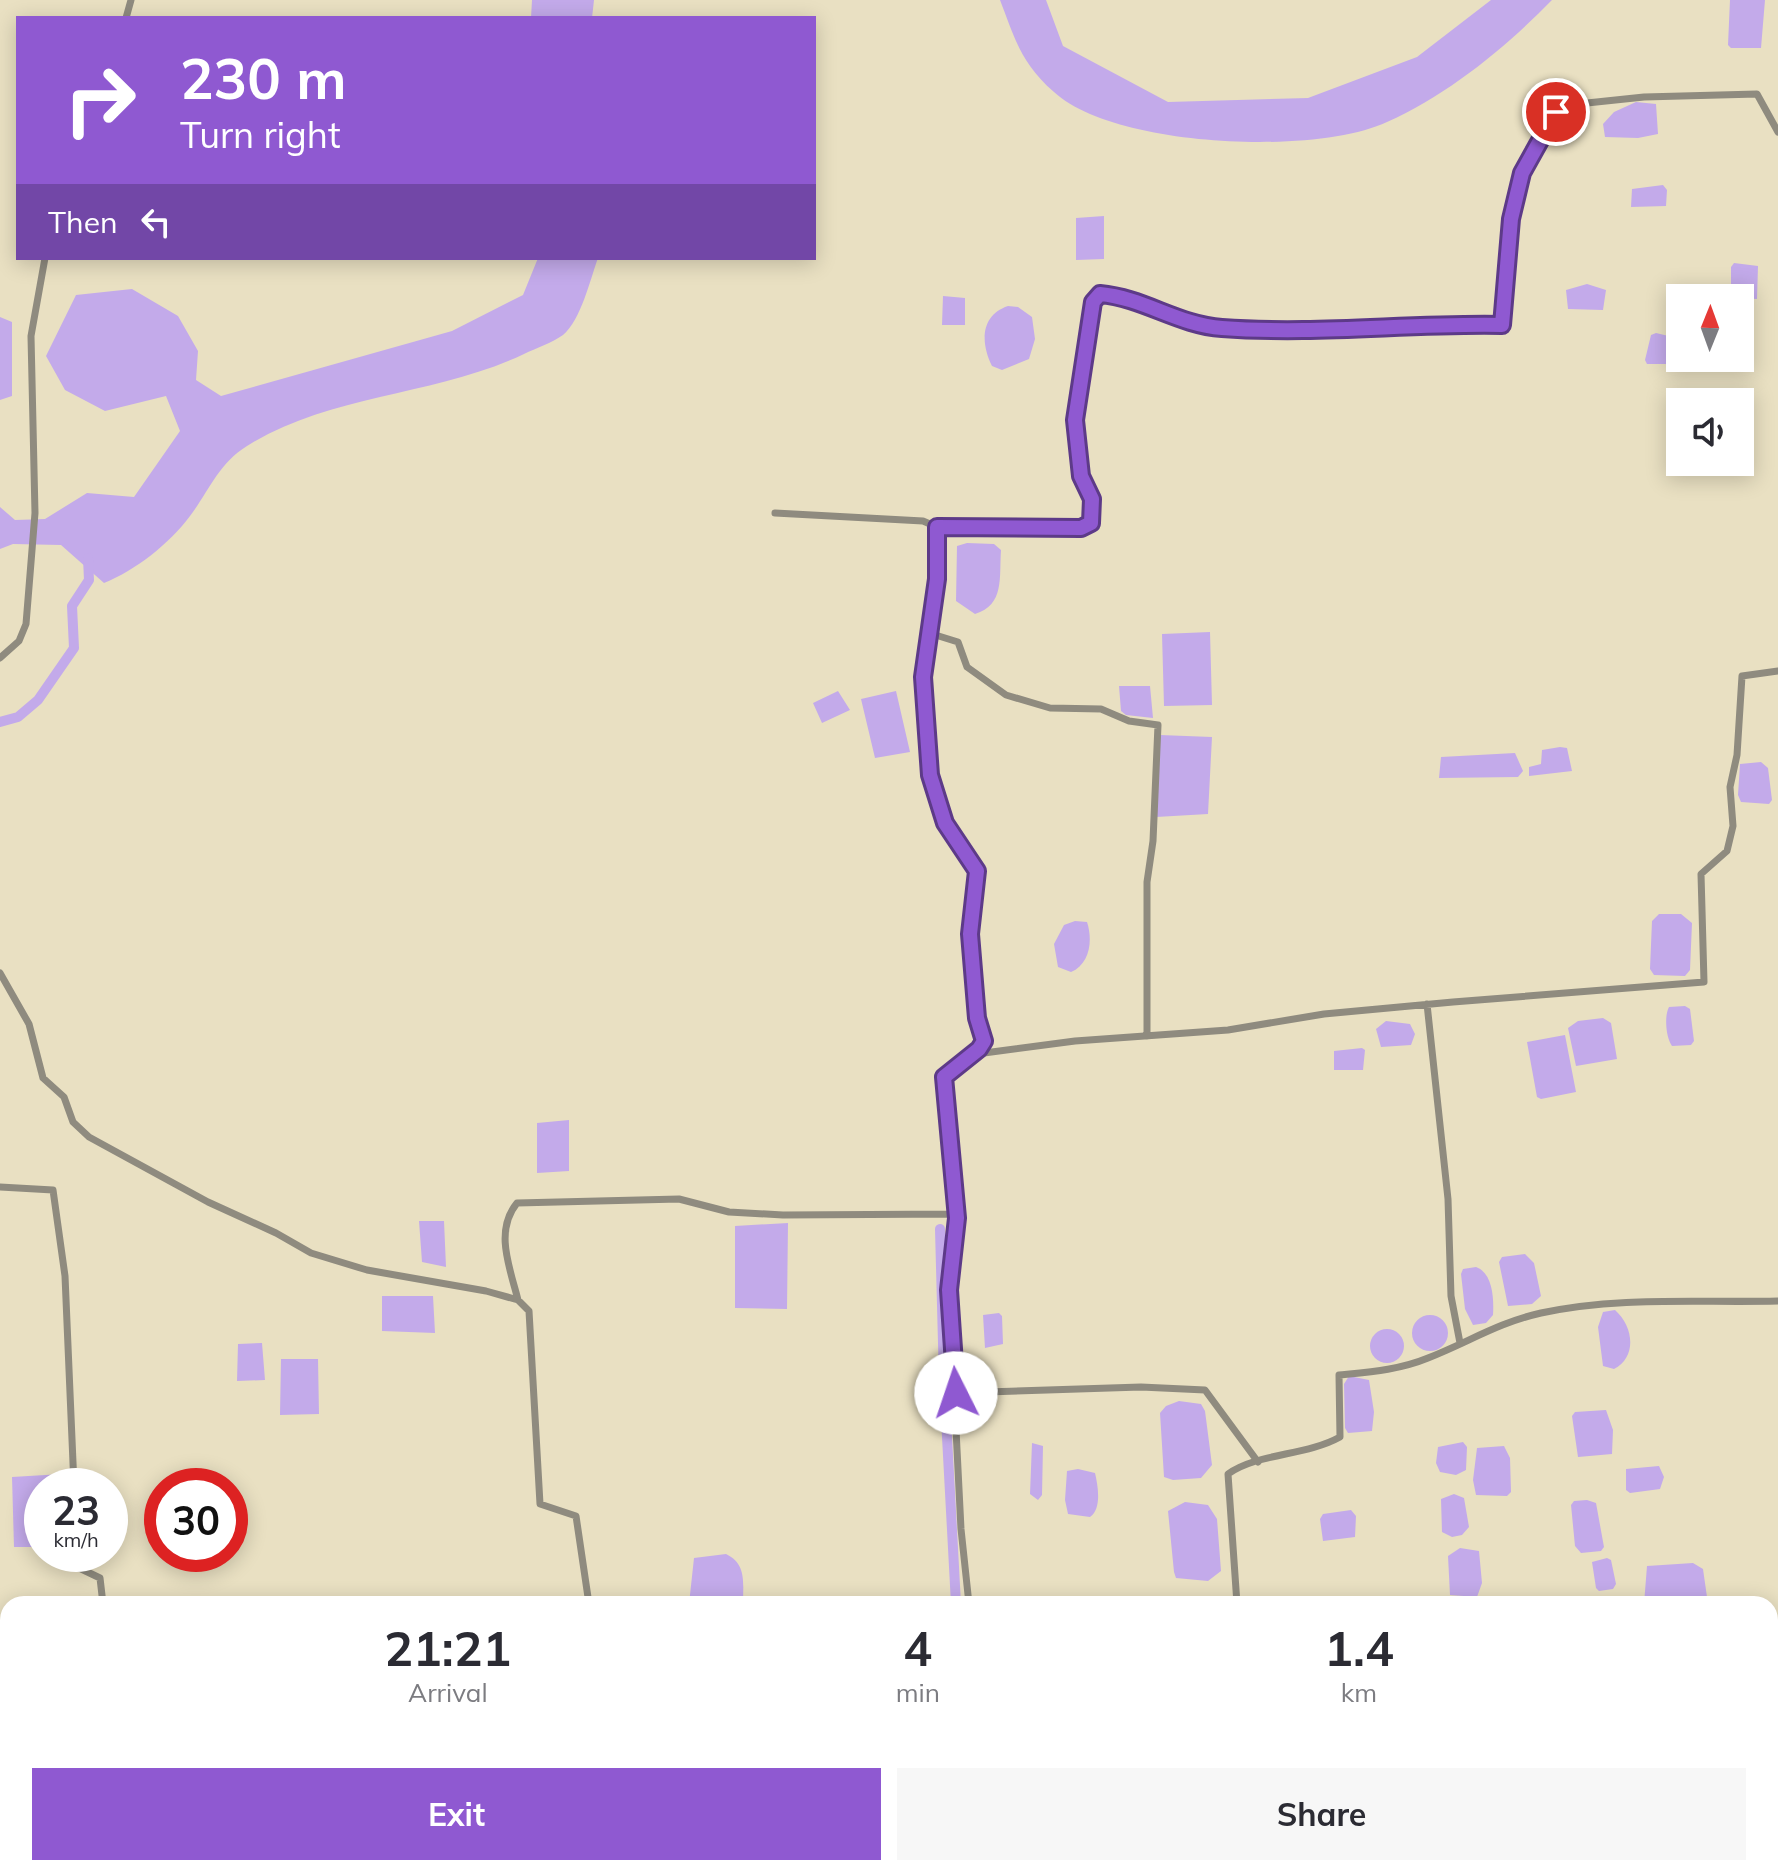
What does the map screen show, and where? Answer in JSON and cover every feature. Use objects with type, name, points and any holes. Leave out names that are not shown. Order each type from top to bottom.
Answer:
[{"type":"street","points":[[775,513],[923,521],[937,527],[1081,528],[1091,523],[1092,499],[1081,476],[1075,420],[1093,302],[1100,294],[1123,296],[1176,319],[1219,328],[1305,331],[1449,324],[1502,325],[1511,219],[1522,173],[1556,112],[1568,105],[1644,97],[1757,94],[1778,132]]},
{"type":"street","points":[[0,658],[19,641],[26,624],[35,513],[31,336],[45,260]]},
{"type":"street","points":[[937,527],[937,579],[923,677],[930,775],[945,823],[977,871],[970,934],[977,1018],[984,1041],[979,1049],[944,1077],[956,1214],[949,1290],[961,1529],[968,1596]]},
{"type":"street","points":[[929,633],[958,642],[967,667],[1006,695],[1050,708],[1101,709],[1129,721],[1158,725],[1153,841],[1147,882],[1147,1036]]},
{"type":"street","points":[[969,1055],[1075,1041],[1228,1030],[1324,1014],[1704,982],[1701,874],[1727,851],[1733,826],[1730,787],[1737,755],[1742,676],[1778,671]]},
{"type":"street","points":[[0,973],[29,1024],[43,1078],[64,1097],[73,1122],[89,1137],[311,1253],[367,1270],[518,1300]]},
{"type":"street","points":[[1427,1004],[1448,1199],[1451,1296],[1460,1343]]},
{"type":"street","points":[[0,1187],[53,1190],[65,1276],[73,1468]]},
{"type":"street","points":[[588,1596],[576,1516],[540,1504],[529,1311],[518,1300],[504,1247],[507,1215],[517,1203],[679,1199],[729,1212],[783,1215],[956,1214]]},
{"type":"street","points":[[1236,1596],[1228,1474],[1258,1462],[1323,1447],[1340,1437],[1339,1375],[1384,1371],[1425,1360],[1509,1322],[1616,1301],[1653,1304],[1778,1301]]},
{"type":"street","points":[[956,1393],[1141,1387],[1205,1390],[1258,1462]]},
{"type":"street","points":[[88,1572],[100,1578],[102,1596]]},
{"type":"shaded area","points":[[532,0],[594,0],[592,16],[531,16]]},
{"type":"shaded area","points":[[1000,0],[1046,0],[1063,46],[1168,102],[1308,98],[1417,57],[1491,0],[1552,0],[1475,68],[1410,111],[1354,133],[1266,142],[1166,135],[1121,125],[1082,110],[1054,92],[1034,71],[1020,50]]},
{"type":"shaded area","points":[[1730,0],[1765,0],[1761,48],[1731,48],[1728,45]]},
{"type":"shaded area","points":[[1636,102],[1656,104],[1658,134],[1638,138],[1605,137],[1603,124],[1614,112]]},
{"type":"shaded area","points":[[1663,185],[1667,190],[1666,206],[1631,207],[1632,189]]},
{"type":"shaded area","points":[[1104,216],[1104,259],[1076,260],[1076,218]]},
{"type":"shaded area","points":[[537,260],[597,260],[580,310],[563,335],[490,368],[313,416],[247,446],[221,469],[190,516],[172,536],[151,555],[116,578],[104,583],[61,545],[13,544],[0,549],[0,507],[15,520],[45,519],[87,493],[134,497],[180,431],[166,396],[105,411],[65,390],[46,356],[76,295],[132,289],[178,316],[198,351],[196,380],[221,396],[452,331],[523,295]]},
{"type":"shaded area","points":[[1734,263],[1758,266],[1757,299],[1754,299],[1754,284],[1731,284],[1731,267]]},
{"type":"shaded area","points":[[1587,284],[1606,290],[1603,310],[1568,309],[1566,290]]},
{"type":"shaded area","points":[[943,296],[965,298],[965,325],[942,325]]},
{"type":"shaded area","points":[[1008,306],[1018,307],[1032,317],[1035,339],[1029,359],[1002,370],[992,366],[988,357],[985,330],[992,316]]},
{"type":"shaded area","points":[[0,317],[12,322],[12,396],[0,400]]},
{"type":"shaded area","points":[[1651,335],[1666,335],[1666,364],[1647,364],[1645,360]]},
{"type":"shaded area","points":[[967,543],[994,544],[1001,550],[996,597],[985,610],[975,614],[956,601],[957,546]]},
{"type":"shaded area","points":[[1210,632],[1212,705],[1164,706],[1162,634]]},
{"type":"shaded area","points":[[1119,686],[1150,686],[1153,718],[1126,715],[1121,711]]},
{"type":"shaded area","points":[[838,691],[850,710],[822,723],[813,703]]},
{"type":"shaded area","points":[[896,691],[910,752],[875,758],[861,699]]},
{"type":"shaded area","points":[[1160,735],[1212,737],[1208,814],[1156,817]]},
{"type":"shaded area","points":[[1567,748],[1572,771],[1529,776],[1529,767],[1541,764],[1542,750]]},
{"type":"shaded area","points":[[1515,753],[1523,771],[1518,777],[1439,778],[1441,757]]},
{"type":"shaded area","points":[[1761,762],[1768,768],[1772,800],[1769,804],[1741,802],[1738,795],[1740,764]]},
{"type":"shaded area","points":[[1659,914],[1681,914],[1692,923],[1690,970],[1685,976],[1654,975],[1650,969],[1652,921]]},
{"type":"shaded area","points":[[1075,921],[1087,922],[1090,944],[1082,963],[1071,972],[1058,967],[1054,944],[1064,925]]},
{"type":"shaded area","points":[[1685,1006],[1690,1009],[1694,1041],[1691,1045],[1672,1046],[1667,1033],[1667,1011],[1669,1007]]},
{"type":"shaded area","points":[[1603,1018],[1611,1023],[1617,1059],[1576,1066],[1568,1028],[1578,1021]]},
{"type":"shaded area","points":[[1386,1021],[1410,1024],[1415,1034],[1411,1045],[1381,1047],[1376,1029]]},
{"type":"shaded area","points":[[1565,1035],[1576,1092],[1541,1099],[1537,1097],[1527,1042]]},
{"type":"shaded area","points":[[1365,1050],[1363,1070],[1334,1070],[1334,1051]]},
{"type":"shaded area","points":[[569,1120],[569,1171],[537,1173],[537,1123]]},
{"type":"shaded area","points":[[419,1221],[444,1221],[446,1267],[422,1262]]},
{"type":"shaded area","points":[[788,1223],[787,1309],[735,1308],[735,1226]]},
{"type":"shaded area","points":[[1525,1254],[1534,1263],[1541,1296],[1532,1304],[1508,1306],[1499,1262],[1502,1257]]},
{"type":"shaded area","points":[[1476,1267],[1489,1281],[1493,1294],[1493,1315],[1486,1323],[1473,1325],[1465,1309],[1461,1274],[1463,1269]]},
{"type":"shaded area","points":[[382,1296],[433,1296],[435,1333],[382,1331]]},
{"type":"shaded area","points":[[1615,1310],[1626,1325],[1630,1341],[1627,1357],[1614,1369],[1603,1366],[1598,1327],[1603,1312]]},
{"type":"shaded area","points":[[999,1313],[1002,1316],[1003,1344],[985,1348],[983,1315]]},
{"type":"shaded area","points":[[1430,1315],[1443,1320],[1448,1333],[1443,1346],[1430,1351],[1417,1346],[1412,1333],[1417,1320]]},
{"type":"shaded area","points":[[1387,1329],[1399,1334],[1404,1346],[1399,1358],[1387,1363],[1375,1358],[1370,1346],[1375,1334]]},
{"type":"shaded area","points":[[262,1343],[265,1380],[237,1381],[238,1344]]},
{"type":"shaded area","points":[[281,1359],[318,1359],[319,1414],[280,1415]]},
{"type":"shaded area","points":[[1349,1376],[1369,1380],[1374,1412],[1372,1431],[1348,1433],[1345,1428],[1344,1384]]},
{"type":"shaded area","points":[[1179,1401],[1201,1404],[1205,1411],[1212,1465],[1201,1478],[1173,1480],[1164,1477],[1160,1413],[1166,1406]]},
{"type":"shaded area","points":[[1606,1410],[1613,1430],[1612,1454],[1578,1457],[1572,1416],[1575,1412]]},
{"type":"shaded area","points":[[1463,1442],[1467,1447],[1466,1470],[1456,1475],[1440,1472],[1436,1463],[1438,1447]]},
{"type":"shaded area","points":[[1032,1443],[1043,1446],[1042,1495],[1038,1500],[1030,1494]]},
{"type":"shaded area","points":[[1504,1446],[1510,1458],[1511,1492],[1507,1496],[1476,1495],[1473,1480],[1477,1448]]},
{"type":"shaded area","points":[[1659,1466],[1664,1477],[1660,1489],[1630,1493],[1626,1490],[1626,1469]]},
{"type":"shaded area","points":[[1078,1469],[1095,1473],[1098,1503],[1090,1517],[1068,1514],[1065,1500],[1067,1471]]},
{"type":"shaded area","points":[[24,1476],[24,1547],[14,1547],[12,1477]]},
{"type":"shaded area","points":[[1454,1494],[1464,1498],[1469,1527],[1462,1535],[1452,1537],[1442,1532],[1441,1499]]},
{"type":"shaded area","points":[[1574,1501],[1596,1503],[1604,1547],[1601,1551],[1581,1553],[1575,1546],[1571,1505]]},
{"type":"shaded area","points":[[1185,1502],[1208,1505],[1217,1519],[1221,1571],[1208,1581],[1176,1578],[1174,1572],[1168,1511]]},
{"type":"shaded area","points":[[1351,1510],[1356,1516],[1355,1537],[1323,1541],[1320,1519],[1323,1514]]},
{"type":"shaded area","points":[[1460,1548],[1479,1551],[1482,1583],[1477,1596],[1450,1595],[1448,1556]]},
{"type":"shaded area","points":[[726,1554],[733,1558],[741,1569],[743,1596],[690,1596],[694,1558]]},
{"type":"shaded area","points":[[1607,1558],[1611,1560],[1616,1584],[1613,1589],[1599,1591],[1592,1562]]},
{"type":"shaded area","points":[[1693,1563],[1703,1569],[1707,1596],[1645,1596],[1647,1566]]},
{"type":"waterway","points":[[0,722],[18,717],[38,700],[74,648],[72,606],[89,580],[88,558]]},
{"type":"waterway","points":[[940,1229],[944,1381],[956,1596]]},
{"type":"route","points":[[956,1393],[949,1290],[957,1218],[944,1077],[979,1049],[984,1041],[977,1018],[970,934],[977,871],[945,823],[930,775],[923,677],[937,579],[937,527],[1081,528],[1091,523],[1092,499],[1081,476],[1080,441],[1075,420],[1093,302],[1100,294],[1123,296],[1176,319],[1219,328],[1305,331],[1449,324],[1502,325],[1511,219],[1522,173],[1556,112]]}]
